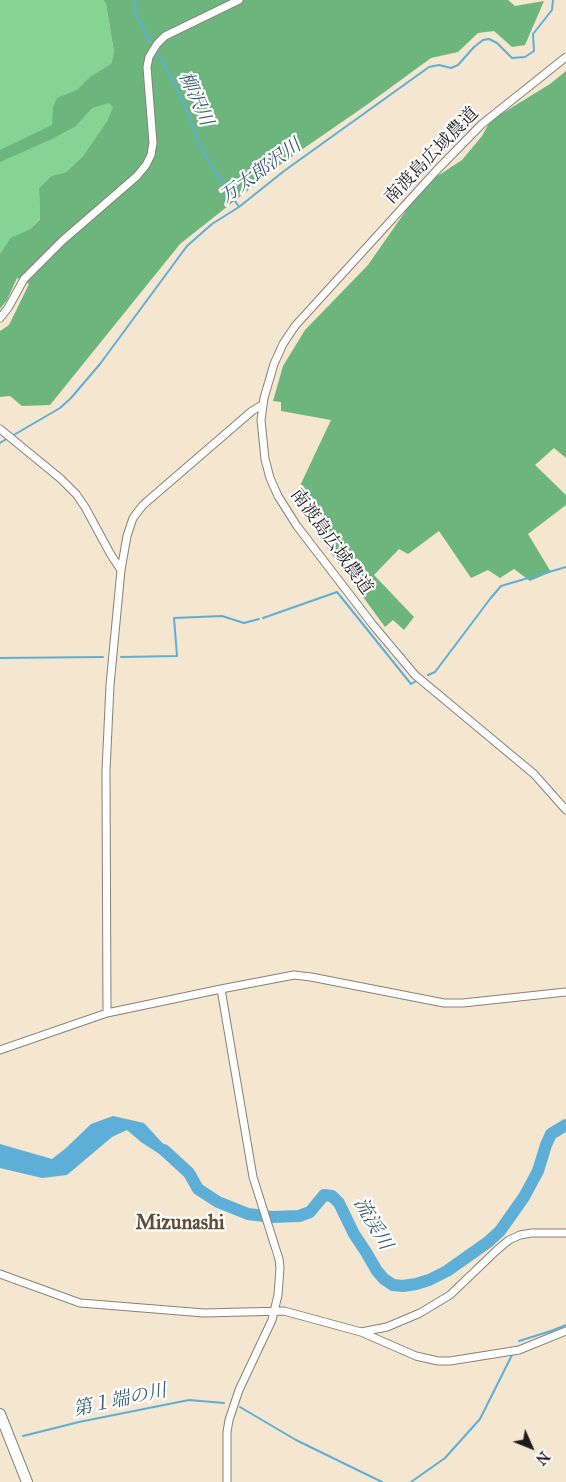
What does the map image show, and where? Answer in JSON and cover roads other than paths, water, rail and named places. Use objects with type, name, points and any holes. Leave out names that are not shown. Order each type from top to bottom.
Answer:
[{"type":"highway","points":[[0,1414],[27,1482]]},
{"type":"street","points":[[0,318],[8,308],[24,278],[62,241],[137,176],[146,165],[151,155],[153,143],[147,67],[157,44],[166,36],[239,0]]},
{"type":"street","name":"南渡島広域農道","points":[[566,57],[482,124],[429,178],[295,326],[283,344],[274,364],[262,405],[262,440],[270,478],[278,496],[297,526],[415,675],[534,774],[566,810]]},
{"type":"street","points":[[107,1014],[106,771],[110,685],[121,570],[130,524],[138,510],[151,497],[252,411],[262,405]]},
{"type":"street","points":[[0,429],[61,478],[76,494],[121,570]]},
{"type":"street","points":[[0,1050],[107,1014],[294,975],[311,976],[444,1003],[463,1003],[566,992]]},
{"type":"street","points":[[221,989],[246,1142],[257,1192],[280,1268],[278,1295],[272,1320],[232,1410],[227,1432],[227,1482]]},
{"type":"street","points":[[361,1332],[387,1326],[420,1312],[450,1295],[497,1250],[520,1234],[566,1233]]},
{"type":"street","points":[[0,1274],[86,1303],[204,1313],[284,1311],[361,1332],[416,1356],[444,1361],[519,1350],[566,1331]]},
{"type":"water","points":[[113,1116],[144,1123],[178,1160],[170,1161],[141,1142],[127,1130],[112,1137],[67,1175],[42,1178],[0,1168],[0,1144],[52,1159],[91,1124]]},
{"type":"waterway","name":"柳沢川","points":[[135,0],[136,15],[153,46]]},
{"type":"waterway","name":"万太郎沢川","points":[[12,436],[60,408],[71,398],[100,364],[187,246],[212,224],[239,207],[284,171],[429,67],[439,65],[451,68],[458,65],[474,47],[483,40],[489,39],[497,43],[512,58],[525,57],[534,51],[533,34],[552,10],[553,0]]},
{"type":"waterway","name":"柳沢川","points":[[156,50],[178,90],[203,152],[239,207]]},
{"type":"waterway","name":"万太郎沢川","points":[[0,443],[8,438]]},
{"type":"waterway","points":[[428,675],[435,672],[501,586],[566,567]]},
{"type":"waterway","points":[[263,618],[337,592],[411,684],[416,681]]},
{"type":"waterway","points":[[121,657],[177,656],[174,618],[222,616],[244,623],[259,619]]},
{"type":"waterway","points":[[0,658],[103,657]]},
{"type":"waterway","name":"流渓川","points":[[164,1150],[189,1173],[198,1189],[218,1202],[248,1214],[272,1217],[299,1216],[310,1212],[324,1195],[332,1196],[339,1203],[354,1234],[377,1271],[393,1285],[403,1286],[429,1280],[447,1271],[488,1242],[500,1231],[524,1197],[538,1171],[551,1134],[566,1125]]},
{"type":"waterway","name":"第１端の川","points":[[519,1341],[566,1325]]},
{"type":"waterway","name":"第１端の川","points":[[411,1482],[445,1458],[480,1419],[513,1353]]},
{"type":"waterway","name":"第１端の川","points":[[23,1436],[79,1422],[189,1400],[224,1403]]},
{"type":"waterway","name":"第１端の川","points":[[240,1407],[296,1440],[382,1482]]},
{"type":"district","name":"Mizunashi","points":[[180,1224]]}]
